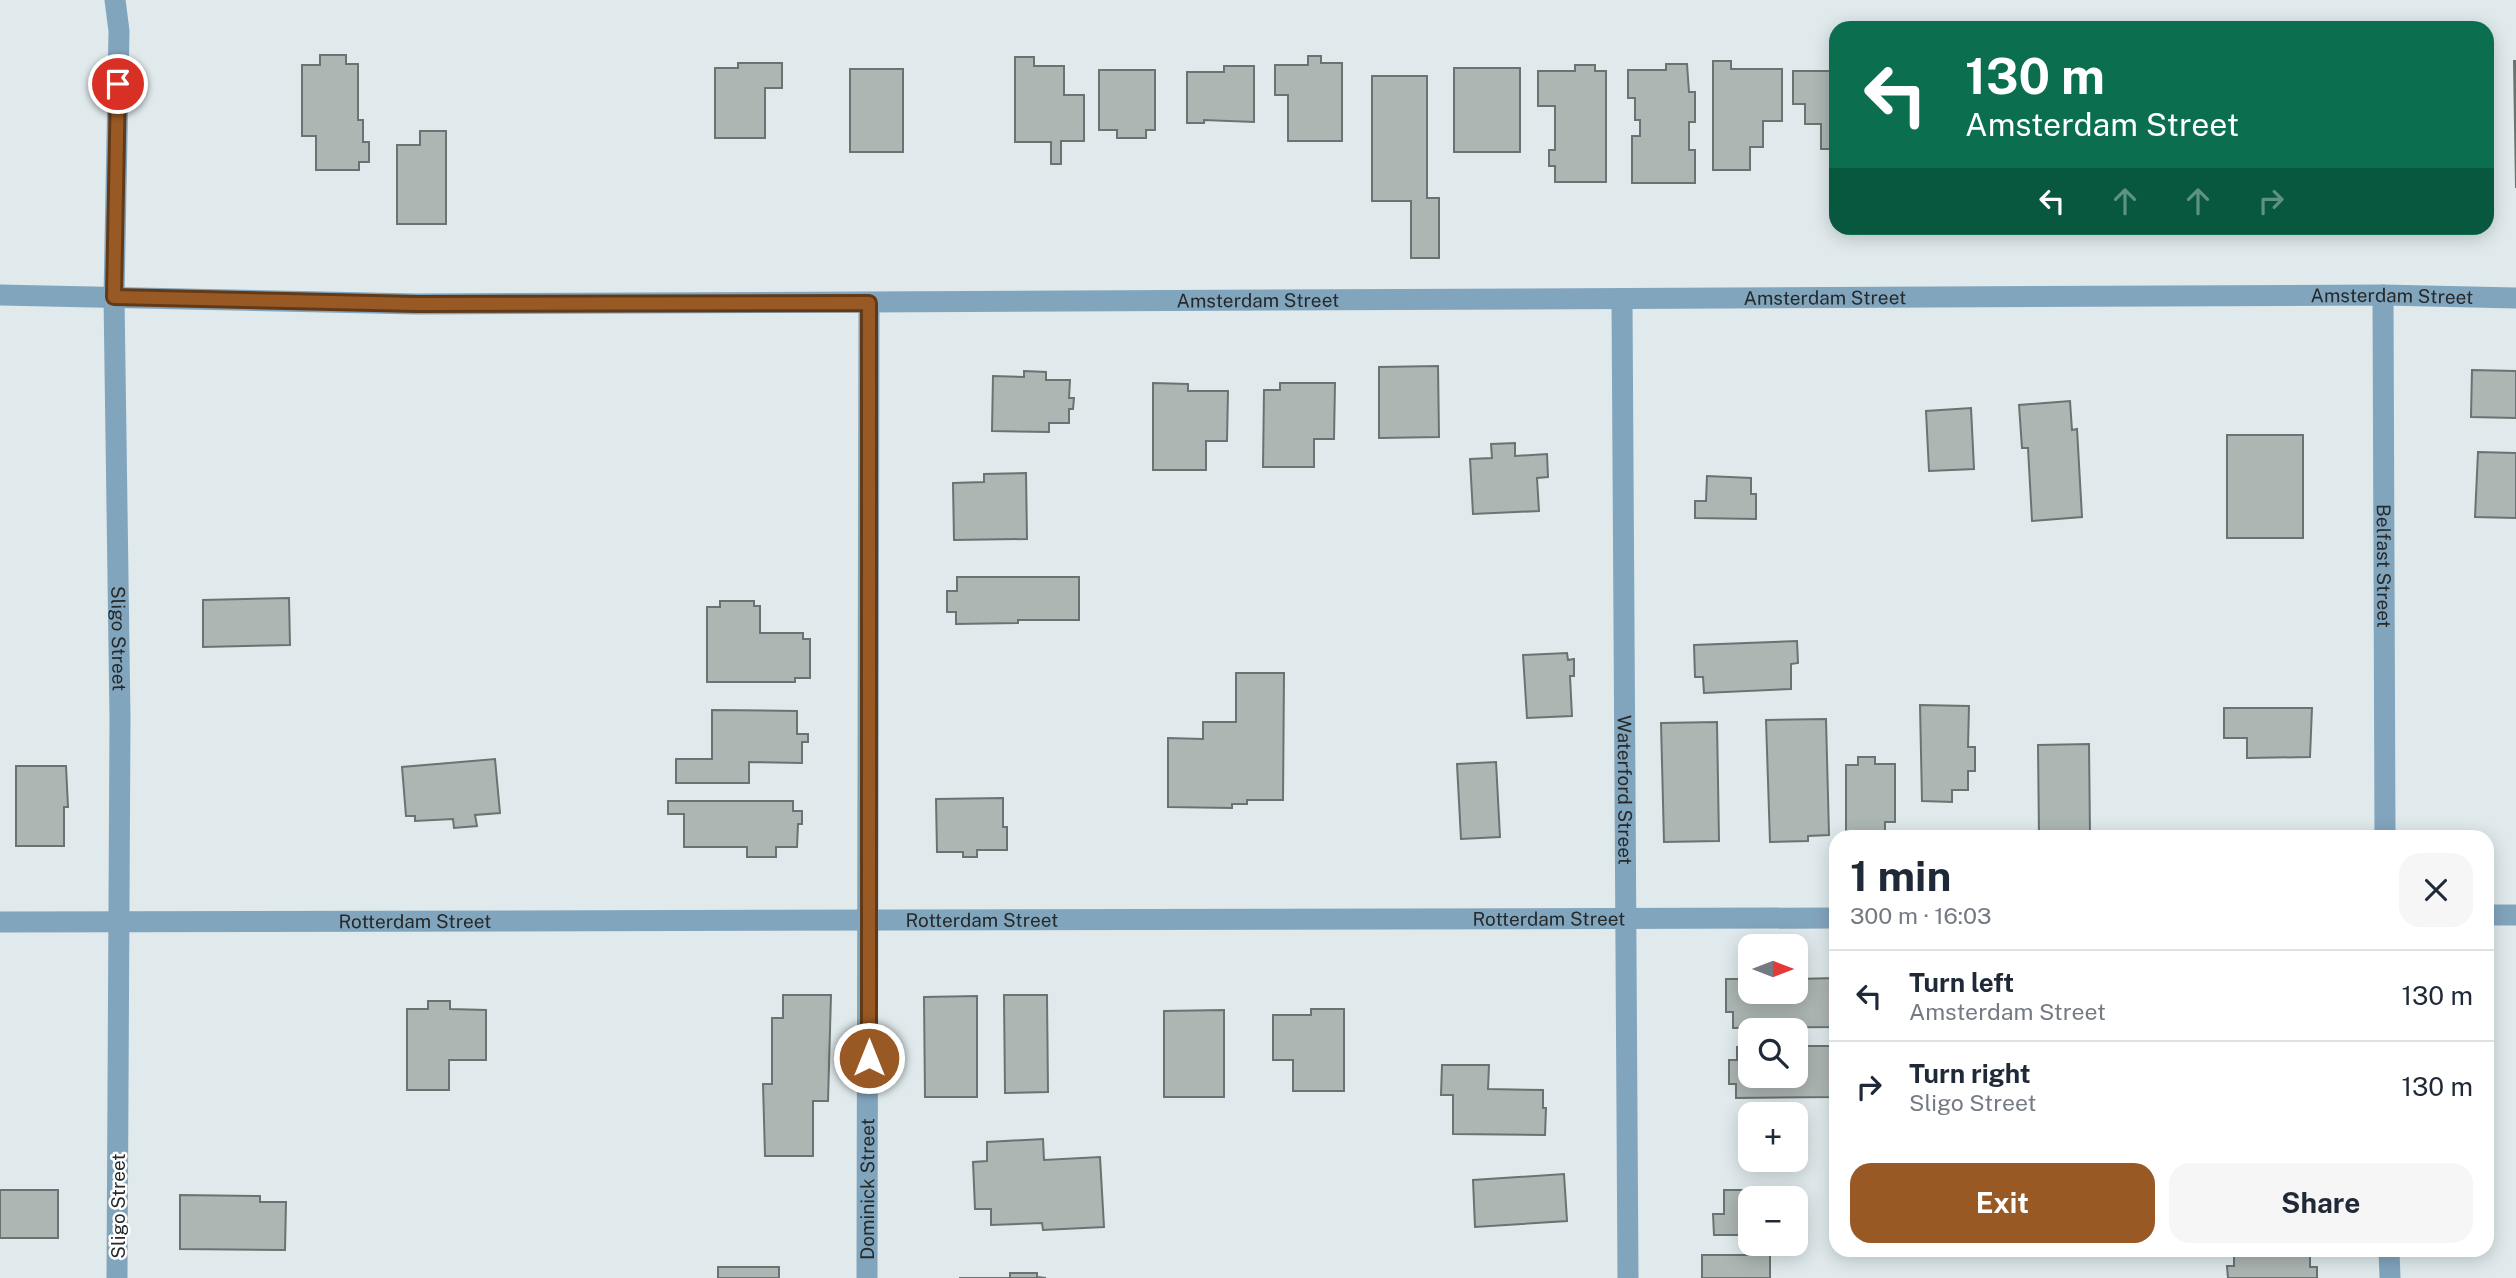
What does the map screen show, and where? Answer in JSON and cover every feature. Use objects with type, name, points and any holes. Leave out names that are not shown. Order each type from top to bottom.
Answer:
[{"type":"street","name":"Sligo Street","points":[[115,0],[119,31],[114,297],[120,718],[117,1278]]},
{"type":"street","name":"Amsterdam Street","points":[[0,295],[417,304],[2382,295],[2516,298]]},
{"type":"street","name":"Belfast Street","points":[[2382,295],[2385,830]]},
{"type":"street","name":"Waterford Street","points":[[1622,300],[1628,1278]]},
{"type":"street","name":"Dominick Street","points":[[867,1278],[869,303]]},
{"type":"street","points":[[2494,915],[2516,915]]},
{"type":"street","name":"Rotterdam Street","points":[[0,922],[1829,918]]},
{"type":"street","points":[[2389,1257],[2390,1278]]},
{"type":"building","points":[[320,55],[346,55],[346,64],[358,64],[358,120],[363,120],[363,142],[369,142],[369,162],[359,162],[359,170],[316,170],[316,136],[302,136],[302,65],[320,65]]},
{"type":"building","points":[[1308,56],[1321,56],[1321,63],[1342,63],[1342,141],[1288,141],[1288,95],[1275,95],[1275,65],[1308,65]]},
{"type":"building","points":[[1015,57],[1034,57],[1034,66],[1064,66],[1064,95],[1084,95],[1084,141],[1061,141],[1061,164],[1051,164],[1051,142],[1015,142]]},
{"type":"building","points":[[1713,61],[1731,61],[1731,69],[1782,69],[1782,121],[1763,121],[1763,147],[1750,147],[1750,170],[1713,170]]},
{"type":"building","points":[[2514,61],[2516,61],[2516,188]]},
{"type":"building","points":[[738,63],[782,63],[782,88],[765,88],[765,138],[715,138],[715,68],[738,68]]},
{"type":"building","points":[[1666,64],[1687,64],[1689,92],[1695,92],[1695,122],[1689,122],[1689,150],[1695,150],[1695,183],[1632,183],[1632,136],[1640,136],[1640,120],[1635,120],[1635,98],[1628,98],[1628,70],[1666,70]]},
{"type":"building","points":[[1575,65],[1595,65],[1595,71],[1606,71],[1606,182],[1555,182],[1555,166],[1549,166],[1549,150],[1555,150],[1555,106],[1538,106],[1538,71],[1575,71]]},
{"type":"building","points":[[1224,66],[1254,66],[1254,122],[1204,120],[1204,123],[1187,123],[1187,72],[1224,72]]},
{"type":"building","points":[[1454,68],[1520,68],[1520,152],[1454,152]]},
{"type":"building","points":[[850,69],[903,69],[903,152],[850,152]]},
{"type":"building","points":[[1099,70],[1155,70],[1155,130],[1146,130],[1146,138],[1117,138],[1117,130],[1099,130]]},
{"type":"building","points":[[1793,71],[1829,71],[1829,149],[1821,149],[1821,124],[1805,124],[1805,104],[1793,104]]},
{"type":"building","points":[[1372,76],[1427,76],[1427,198],[1439,198],[1439,258],[1411,258],[1411,201],[1372,201]]},
{"type":"building","points":[[420,131],[446,131],[446,224],[397,224],[397,145],[420,145]]},
{"type":"building","points":[[1438,366],[1439,437],[1379,438],[1379,367]]},
{"type":"building","points":[[2472,370],[2516,371],[2516,418],[2471,417]]},
{"type":"building","points":[[1024,371],[1046,372],[1046,380],[1070,380],[1069,398],[1074,398],[1073,409],[1069,409],[1069,423],[1049,423],[1049,432],[992,431],[993,376],[1024,377]]},
{"type":"building","points":[[1153,383],[1188,384],[1188,391],[1228,391],[1227,441],[1206,441],[1206,470],[1153,470]]},
{"type":"building","points":[[1280,383],[1335,383],[1334,439],[1314,439],[1314,467],[1263,467],[1264,390],[1280,390]]},
{"type":"building","points":[[2070,401],[2072,430],[2077,429],[2082,517],[2032,521],[2028,448],[2022,448],[2019,405]]},
{"type":"building","points":[[1971,408],[1974,469],[1929,471],[1926,411]]},
{"type":"building","points":[[2227,435],[2303,435],[2303,538],[2227,538]]},
{"type":"building","points":[[1515,443],[1515,456],[1547,454],[1548,477],[1537,478],[1539,511],[1473,514],[1470,459],[1492,458],[1491,444]]},
{"type":"building","points":[[2478,452],[2516,453],[2516,518],[2475,517]]},
{"type":"building","points":[[1026,473],[1027,539],[954,540],[953,483],[984,482],[984,474]]},
{"type":"building","points":[[1707,476],[1751,478],[1751,494],[1756,494],[1756,519],[1695,518],[1695,501],[1706,501]]},
{"type":"building","points":[[957,577],[1079,577],[1079,620],[956,624],[956,612],[947,612],[947,591],[957,591]]},
{"type":"building","points":[[289,598],[290,645],[203,647],[203,600]]},
{"type":"building","points":[[720,601],[754,601],[754,606],[760,606],[760,633],[803,633],[803,639],[810,639],[810,678],[795,678],[795,682],[707,682],[707,607],[720,607]]},
{"type":"building","points":[[1797,641],[1798,663],[1791,664],[1791,689],[1704,693],[1703,677],[1695,677],[1694,645]]},
{"type":"building","points":[[1567,653],[1568,660],[1574,659],[1574,676],[1570,676],[1572,716],[1527,718],[1523,655]]},
{"type":"building","points":[[1236,673],[1284,673],[1283,800],[1247,800],[1247,804],[1232,804],[1232,808],[1168,807],[1168,738],[1203,739],[1203,722],[1236,722]]},
{"type":"building","points":[[1920,705],[1969,706],[1968,747],[1975,747],[1975,771],[1968,771],[1968,790],[1952,790],[1952,802],[1922,801]]},
{"type":"building","points":[[2224,708],[2312,708],[2310,757],[2247,758],[2247,738],[2224,738]]},
{"type":"building","points":[[712,710],[797,711],[797,734],[808,734],[808,742],[802,742],[802,763],[749,762],[749,783],[676,783],[676,759],[712,759]]},
{"type":"building","points":[[1826,719],[1829,835],[1808,836],[1808,841],[1770,842],[1766,720]]},
{"type":"building","points":[[1717,722],[1719,841],[1664,842],[1661,723]]},
{"type":"building","points":[[2089,744],[2090,830],[2039,830],[2038,745]]},
{"type":"building","points":[[1858,757],[1875,757],[1875,764],[1895,764],[1895,822],[1885,822],[1885,830],[1846,830],[1846,765],[1858,765]]},
{"type":"building","points":[[495,759],[500,813],[475,815],[477,826],[454,828],[453,819],[415,821],[415,816],[406,816],[402,767]]},
{"type":"building","points":[[1496,762],[1500,837],[1461,839],[1457,764]]},
{"type":"building","points":[[16,766],[66,766],[68,807],[64,807],[64,846],[16,846]]},
{"type":"building","points":[[1003,798],[1003,827],[1007,827],[1007,850],[977,850],[977,857],[963,857],[963,852],[937,852],[936,799]]},
{"type":"building","points":[[668,801],[793,801],[793,811],[802,811],[802,824],[798,824],[797,847],[776,847],[776,857],[747,857],[747,847],[684,847],[684,814],[668,814]]},
{"type":"building","points":[[1829,978],[1829,1027],[1808,1027],[1808,1018],[1738,1018],[1738,1028],[1733,1028],[1733,1012],[1726,1012],[1726,979],[1738,979],[1738,1004],[1808,1004],[1808,979]]},
{"type":"building","points":[[783,995],[831,995],[828,1101],[813,1101],[813,1156],[765,1156],[763,1084],[772,1084],[772,1018],[783,1018]]},
{"type":"building","points":[[1004,995],[1047,995],[1048,1092],[1005,1093]]},
{"type":"building","points":[[977,996],[977,1097],[925,1097],[924,997]]},
{"type":"building","points":[[428,1001],[450,1001],[450,1009],[486,1010],[486,1060],[449,1060],[449,1090],[407,1090],[407,1009],[428,1009]]},
{"type":"building","points":[[1311,1009],[1344,1009],[1344,1091],[1293,1091],[1293,1060],[1273,1060],[1273,1015],[1311,1015]]},
{"type":"building","points":[[1224,1010],[1224,1097],[1164,1097],[1164,1011]]},
{"type":"building","points":[[1808,1046],[1829,1046],[1829,1097],[1736,1098],[1736,1084],[1729,1084],[1729,1060],[1737,1060],[1737,1047],[1738,1088],[1808,1088]]},
{"type":"building","points":[[1442,1065],[1489,1065],[1488,1089],[1543,1090],[1543,1108],[1546,1108],[1545,1135],[1453,1134],[1453,1095],[1441,1095]]},
{"type":"building","points":[[1043,1139],[1044,1160],[1100,1157],[1104,1227],[1043,1230],[1042,1223],[991,1225],[991,1209],[975,1209],[973,1162],[987,1161],[987,1142]]},
{"type":"building","points":[[1564,1174],[1567,1221],[1475,1227],[1473,1180]]},
{"type":"building","points":[[0,1190],[58,1190],[58,1238],[0,1238]]},
{"type":"building","points":[[1724,1190],[1738,1190],[1738,1235],[1714,1235],[1713,1214],[1724,1214]]},
{"type":"building","points":[[180,1195],[260,1196],[260,1202],[286,1202],[285,1250],[180,1249]]},
{"type":"building","points":[[1702,1255],[1770,1256],[1770,1278],[1702,1278]]},
{"type":"building","points":[[2234,1257],[2310,1257],[2310,1267],[2317,1267],[2317,1278],[2228,1278],[2227,1266],[2234,1266]]},
{"type":"building","points":[[718,1267],[779,1267],[779,1278],[718,1278]]},
{"type":"building","points":[[1010,1273],[1037,1273],[1037,1277],[1046,1278],[1010,1278]]},
{"type":"route","points":[[118,84],[114,297],[417,304],[869,303],[869,1058]]}]
